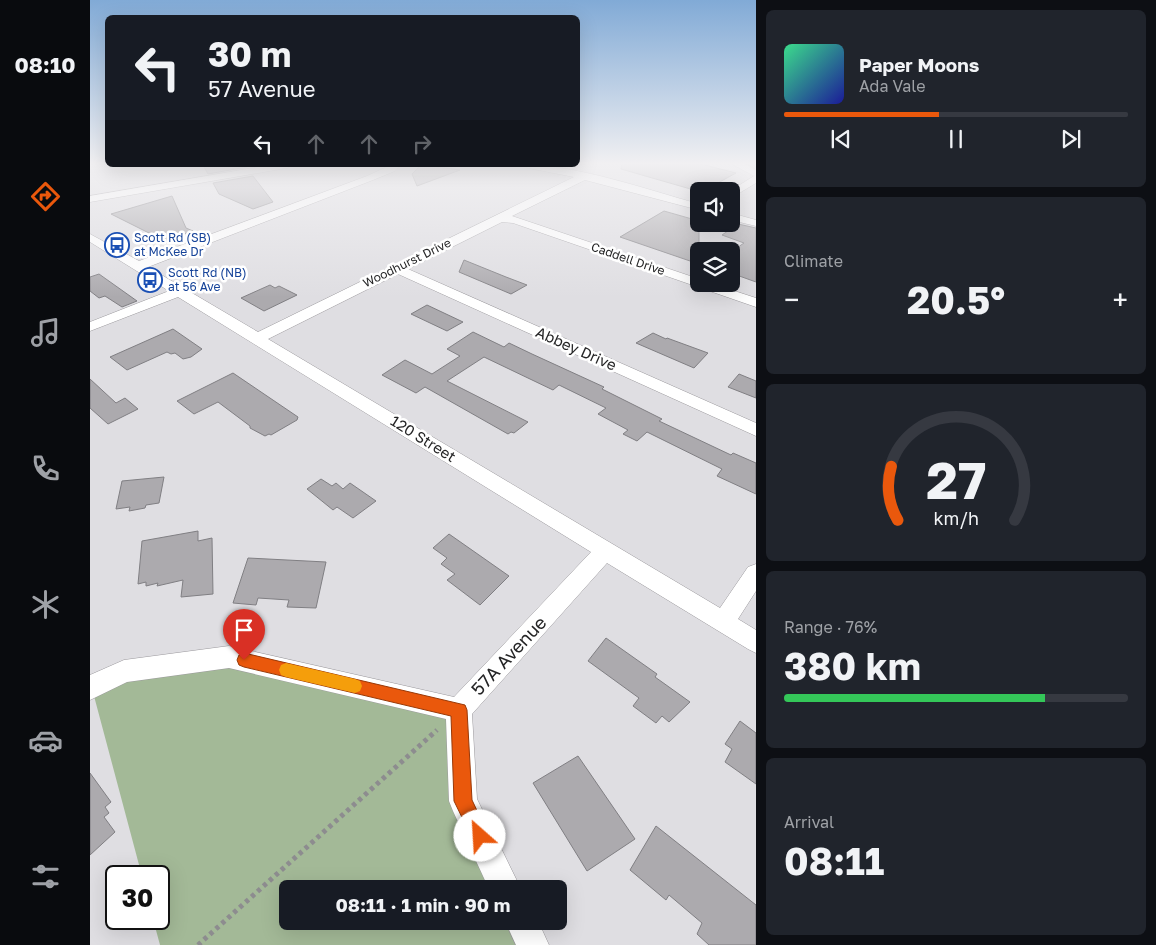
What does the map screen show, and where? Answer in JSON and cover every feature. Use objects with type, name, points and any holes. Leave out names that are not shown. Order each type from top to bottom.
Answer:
[{"type":"street","points":[[138,266],[291,208]]},
{"type":"street","name":"Woodhurst Drive","points":[[258,338],[519,208]]},
{"type":"street","name":"Caddell Drive","points":[[499,218],[514,220],[756,304]]},
{"type":"street","points":[[740,219],[756,224]]},
{"type":"street","name":"120 Street","points":[[90,237],[756,642]]},
{"type":"street","name":"Abbey Drive","points":[[396,268],[756,430]]},
{"type":"street","points":[[90,327],[181,291]]},
{"type":"street","name":"57A Avenue","points":[[459,710],[605,551]]},
{"type":"street","points":[[724,622],[756,573]]},
{"type":"street","points":[[90,688],[124,671],[229,657],[459,710],[463,801],[501,880]]},
{"type":"street","points":[[525,930],[532,945]]},
{"type":"path","points":[[198,945],[459,710]]},
{"type":"green space","points":[[231,666],[449,717],[492,880],[279,880],[279,930],[514,930],[521,945],[160,945],[156,930],[170,930],[170,865],[139,865],[94,696],[123,682]]},
{"type":"building","points":[[131,208],[177,208],[186,228],[193,231],[165,241],[111,214]]},
{"type":"building","points":[[664,211],[690,218],[690,232],[699,232],[699,242],[690,242],[690,261],[620,237]]},
{"type":"building","points":[[740,224],[756,228],[756,282],[740,276],[740,246],[744,243],[722,235],[726,232],[740,232]]},
{"type":"building","points":[[464,260],[527,285],[511,294],[459,272]]},
{"type":"building","points":[[99,274],[137,301],[122,307],[105,296],[99,298],[90,291],[90,277]]},
{"type":"building","points":[[270,285],[275,288],[279,286],[297,295],[264,311],[241,298]]},
{"type":"building","points":[[427,305],[463,322],[447,331],[411,314]]},
{"type":"building","points":[[173,329],[202,349],[191,357],[183,359],[175,353],[167,352],[127,370],[110,357]]},
{"type":"building","points":[[473,332],[504,347],[509,343],[604,387],[602,389],[662,419],[659,421],[731,455],[733,453],[756,463],[756,494],[717,476],[722,469],[647,432],[637,441],[623,434],[628,430],[598,414],[606,408],[559,385],[553,390],[484,357],[447,381],[528,422],[514,433],[508,434],[425,387],[416,393],[382,375],[405,360],[432,374],[460,356],[447,349]]},
{"type":"building","points":[[653,333],[708,353],[694,368],[636,343]]},
{"type":"building","points":[[233,373],[298,417],[297,420],[271,435],[265,436],[250,428],[250,426],[218,402],[194,414],[177,401]]},
{"type":"building","points":[[739,374],[756,381],[756,398],[728,387]]},
{"type":"building","points":[[90,379],[116,403],[125,398],[138,409],[108,424],[90,408]]},
{"type":"building","points":[[164,477],[159,503],[129,511],[130,507],[116,509],[122,481]]},
{"type":"building","points":[[321,479],[332,486],[336,483],[343,489],[350,483],[376,501],[353,518],[337,507],[333,510],[307,489]]},
{"type":"building","points":[[198,531],[198,541],[212,538],[213,594],[181,597],[183,580],[157,586],[158,583],[146,586],[146,582],[138,584],[142,541]]},
{"type":"building","points":[[449,534],[509,576],[480,605],[447,580],[455,574],[441,564],[447,558],[433,548]]},
{"type":"building","points":[[248,558],[326,562],[316,608],[287,607],[289,600],[258,598],[256,605],[233,603]]},
{"type":"building","points":[[606,638],[657,674],[655,677],[690,702],[669,722],[662,716],[656,723],[633,706],[639,698],[588,661]]},
{"type":"building","points":[[740,721],[756,733],[756,784],[725,762],[732,749],[725,744]]},
{"type":"building","points":[[578,756],[635,839],[587,871],[533,783]]},
{"type":"building","points":[[90,773],[111,802],[105,807],[109,813],[104,817],[115,832],[90,855]]},
{"type":"building","points":[[656,826],[756,905],[756,945],[709,945],[697,934],[702,923],[669,895],[666,900],[630,870]]},
{"type":"slow traffic","points":[[286,670],[355,686]]},
{"type":"place","name":"Scott Rd (SB) at McKee Dr","points":[[117,245]]},
{"type":"place","name":"Scott Rd (NB) at 56 Ave","points":[[150,280]]},
{"type":"route","points":[[244,660],[459,710],[463,801],[480,836]]}]
